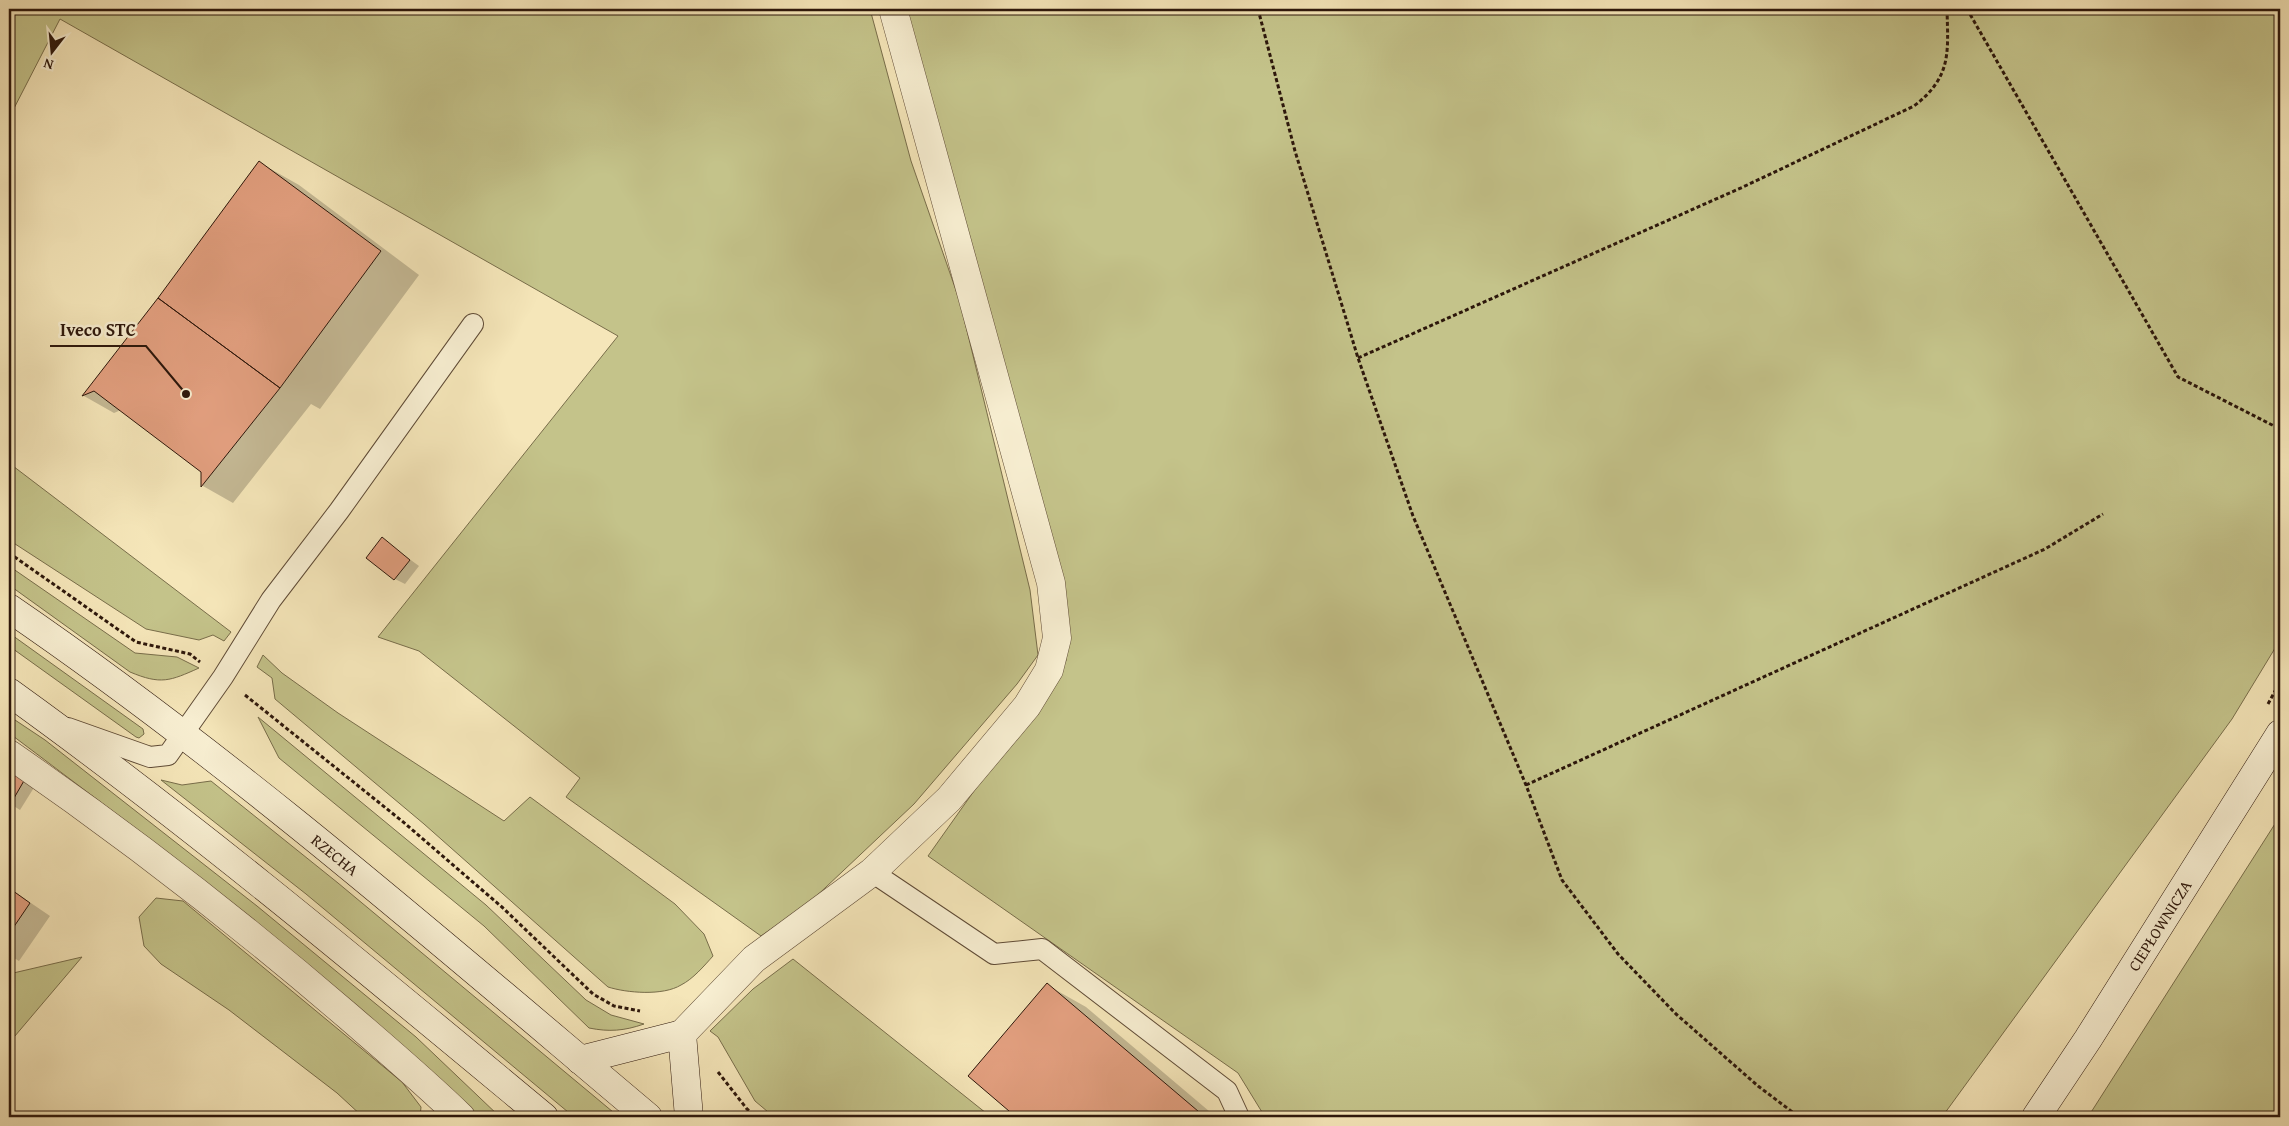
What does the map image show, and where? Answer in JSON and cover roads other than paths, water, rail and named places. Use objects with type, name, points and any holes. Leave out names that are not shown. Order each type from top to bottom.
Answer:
[{"type":"main road","points":[[580,1060],[682,1034],[754,959],[872,872],[949,799],[1028,706],[1049,670],[1057,638],[1052,583],[894,9]]},
{"type":"main road","name":"RZECHA","points":[[9,608],[183,735],[258,793],[648,1117]]},
{"type":"main road","points":[[9,692],[208,841],[342,948],[544,1117]]},
{"type":"main road","name":"CIEPŁOWNICZA","points":[[2036,1117],[2088,1039],[2280,734]]},
{"type":"main road","points":[[9,754],[98,817],[250,935],[374,1038],[461,1117]]},
{"type":"main road","points":[[682,1034],[689,1117]]},
{"type":"lane","points":[[50,721],[150,757],[168,755],[272,600],[339,511],[473,324]]},
{"type":"lane","points":[[872,872],[994,954],[1042,949],[1227,1092],[1239,1117]]},
{"type":"place","name":"Iveco STC","points":[[186,394]]}]
